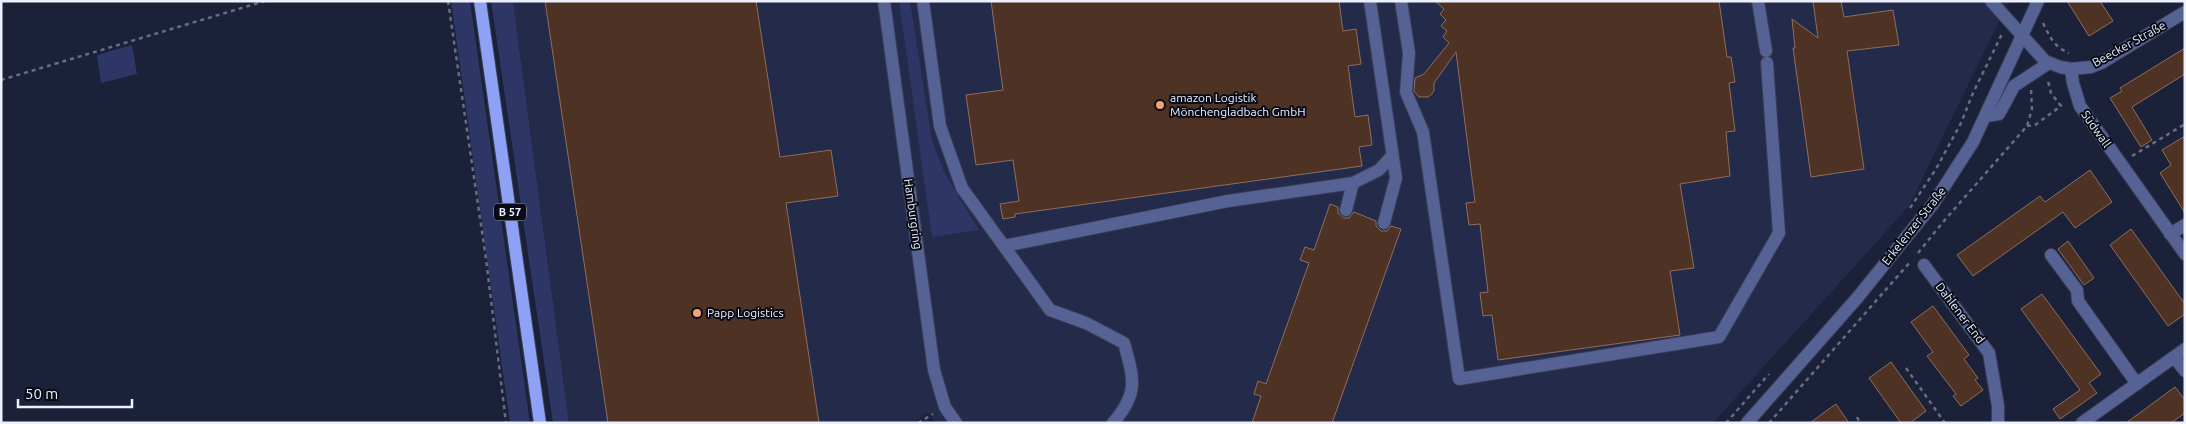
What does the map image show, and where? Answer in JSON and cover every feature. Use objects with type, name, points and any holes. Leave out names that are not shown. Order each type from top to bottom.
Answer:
[{"type":"main road","name":"B 57","points":[[480,1],[540,423]]},
{"type":"street","name":"Hamburgring","points":[[884,1],[934,370],[945,407],[956,423]]},
{"type":"street","points":[[922,1],[940,126],[962,188],[1050,310],[1086,323],[1124,343],[1133,376],[1127,406],[1113,423]]},
{"type":"street","points":[[1370,1],[1396,178],[1384,223]]},
{"type":"street","points":[[1401,1],[1409,53],[1406,92],[1423,132],[1458,379],[1719,337],[1779,233],[1766,57],[1758,1]]},
{"type":"street","points":[[1991,1],[2052,64],[2071,69]]},
{"type":"street","name":"Erkelenzer Straße","points":[[1747,423],[1858,297],[1933,204],[1973,142],[2038,1]]},
{"type":"street","name":"Beecker Straße","points":[[2071,69],[2091,67],[2101,63],[2185,12]]},
{"type":"street","points":[[1986,116],[1999,114],[2014,86],[2052,64]]},
{"type":"street","name":"Südwall","points":[[2071,69],[2080,106],[2185,254]]},
{"type":"street","points":[[1004,246],[1228,201],[1354,183],[1379,170],[1392,156]]},
{"type":"street","points":[[1346,210],[1354,183]]},
{"type":"street","points":[[2170,234],[2185,225]]},
{"type":"street","points":[[2051,255],[2077,290],[2078,301],[2137,384]]},
{"type":"street","name":"Dahlener End","points":[[1924,265],[1990,353],[1998,406],[1998,423]]},
{"type":"street","points":[[2082,423],[2185,349]]},
{"type":"street","points":[[2174,356],[2185,371]]},
{"type":"path","points":[[1,80],[265,1]]},
{"type":"path","points":[[448,1],[486,260],[506,423]]},
{"type":"path","points":[[1906,214],[1936,169],[2009,20]]},
{"type":"path","points":[[2042,22],[2054,44],[2060,50],[2070,54]]},
{"type":"path","points":[[1769,423],[2028,126],[2035,125],[2061,106],[2052,93],[2048,82],[2052,64]]},
{"type":"path","points":[[2120,163],[2185,124]]},
{"type":"path","points":[[1906,368],[1945,423]]},
{"type":"path","points":[[1726,423],[1771,373]]},
{"type":"path","points":[[918,423],[945,407]]},
{"type":"path","points":[[1856,417],[1860,423]]},
{"type":"shaded area","points":[[451,1],[470,1],[530,423],[510,423]]},
{"type":"shaded area","points":[[491,1],[513,1],[569,423],[553,423]]},
{"type":"shaded area","points":[[513,1],[2009,1],[1909,206],[1713,423],[936,423],[927,412],[914,423],[569,423]]},
{"type":"shaded area","points":[[899,1],[910,1],[932,141],[945,174],[979,230],[932,237]]},
{"type":"shaded area","points":[[132,45],[137,74],[101,83],[97,55]]},
{"type":"building","name":"Papp Logistics","points":[[545,1],[756,1],[780,157],[831,150],[838,196],[786,203],[819,423],[608,423]]},
{"type":"building","name":"amazon Logistik Mönchengladbach GmbH","points":[[991,1],[1339,1],[1343,31],[1356,29],[1361,64],[1348,66],[1355,117],[1368,115],[1372,145],[1359,147],[1362,166],[1015,214],[1015,217],[1003,219],[1000,204],[1019,201],[1013,160],[976,165],[966,95],[1003,90]]},
{"type":"building","points":[[1435,1],[1719,1],[1727,57],[1731,57],[1735,82],[1729,83],[1735,131],[1726,132],[1730,176],[1680,184],[1694,268],[1670,271],[1680,335],[1498,360],[1492,315],[1483,316],[1480,293],[1488,292],[1480,224],[1469,225],[1466,203],[1475,202],[1456,52],[1434,83],[1432,94],[1428,97],[1419,97],[1414,91],[1415,78],[1424,74],[1449,43],[1443,37],[1447,31],[1441,26],[1446,20],[1440,14],[1444,9]]},
{"type":"building","points":[[1813,1],[1841,1],[1844,17],[1893,10],[1899,45],[1847,51],[1864,169],[1811,177],[1793,48],[1795,48],[1792,19],[1818,38]]},
{"type":"building","points":[[2067,1],[2100,1],[2113,21],[2089,36]]},
{"type":"building","points":[[2185,48],[2185,74],[2132,107],[2152,140],[2141,147],[2110,98],[2122,91],[2120,88]]},
{"type":"building","points":[[2185,136],[2185,213],[2160,173],[2171,165],[2162,150]]},
{"type":"building","points":[[2090,170],[2112,202],[2075,228],[2063,212],[1973,276],[1957,255],[2040,196],[2045,202]]},
{"type":"building","points":[[1330,204],[1338,207],[1338,213],[1344,218],[1349,218],[1354,212],[1376,221],[1376,226],[1381,231],[1387,231],[1391,226],[1401,229],[1332,423],[1252,423],[1261,396],[1254,394],[1258,381],[1266,384],[1309,263],[1300,260],[1305,247],[1314,250]]},
{"type":"building","points":[[2131,229],[2185,304],[2185,314],[2168,326],[2110,245]]},
{"type":"building","points":[[2068,241],[2094,278],[2084,285],[2058,249]]},
{"type":"building","points":[[2042,294],[2101,374],[2089,383],[2097,393],[2060,419],[2053,409],[2080,390],[2021,309]]},
{"type":"building","points":[[1933,306],[1969,355],[1964,359],[1978,378],[1975,380],[1983,390],[1961,406],[1953,396],[1956,394],[1927,356],[1933,352],[1911,322]]},
{"type":"building","points":[[1891,362],[1926,411],[1910,423],[1901,423],[1869,378]]},
{"type":"building","points":[[2175,387],[2185,400],[2185,413],[2171,423],[2126,423]]},
{"type":"building","points":[[1836,404],[1849,423],[1810,423],[1826,411]]},
{"type":"place","name":"amazon Logistik Mönchengladbach GmbH","points":[[1160,105]]},
{"type":"place","name":"Papp Logistics","points":[[697,313]]}]
